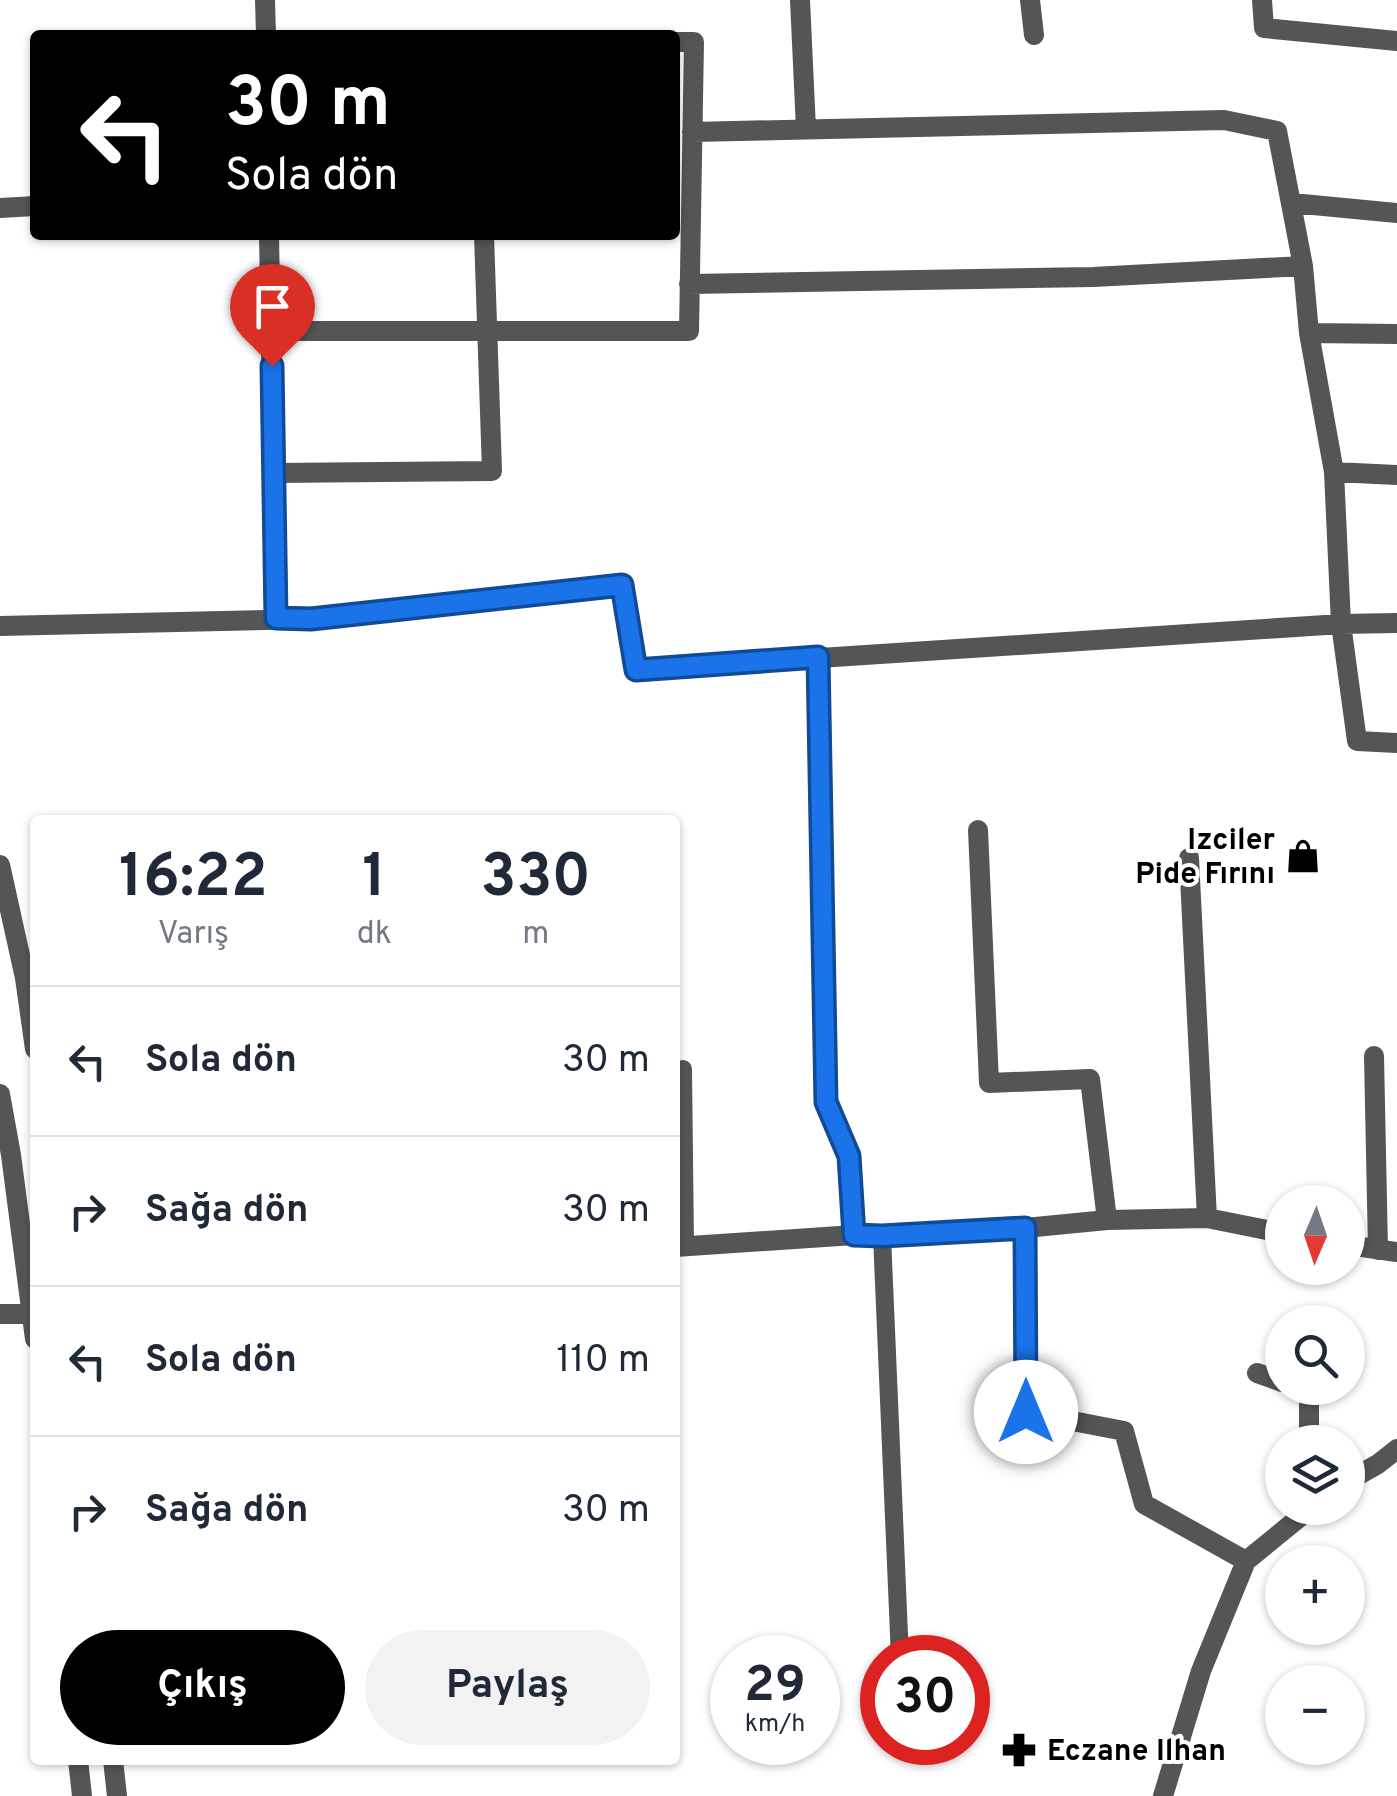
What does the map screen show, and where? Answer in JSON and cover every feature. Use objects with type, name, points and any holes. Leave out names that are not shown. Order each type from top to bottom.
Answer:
[{"type":"street","points":[[265,0],[266,30]]},
{"type":"street","points":[[800,0],[806,129]]},
{"type":"street","points":[[1030,0],[1034,35]]},
{"type":"street","points":[[1262,0],[1264,28],[1397,40]]},
{"type":"street","points":[[271,331],[689,331],[694,42],[680,42]]},
{"type":"street","points":[[692,132],[1224,120],[1277,130],[1303,266],[1309,333],[1334,472],[1341,624],[1357,741],[1397,744]]},
{"type":"street","points":[[1292,203],[1397,213]]},
{"type":"street","points":[[0,208],[30,206]]},
{"type":"street","points":[[269,240],[276,618]]},
{"type":"street","points":[[274,473],[492,471],[484,240]]},
{"type":"street","points":[[688,284],[1093,277],[1303,266]]},
{"type":"street","points":[[1309,333],[1397,334]]},
{"type":"street","points":[[1334,472],[1397,475]]},
{"type":"street","points":[[0,626],[311,619],[622,585],[636,670],[1397,623]]},
{"type":"street","points":[[818,657],[826,1102],[849,1156],[854,1235]]},
{"type":"street","points":[[978,830],[989,1083],[1090,1079],[1107,1220]]},
{"type":"street","points":[[1190,858],[1207,1218]]},
{"type":"street","points":[[0,865],[30,1014]]},
{"type":"street","points":[[1374,1056],[1388,1251]]},
{"type":"street","points":[[0,1094],[30,1299]]},
{"type":"street","points":[[680,1246],[1025,1228],[1107,1220],[1207,1218],[1265,1229]]},
{"type":"street","points":[[1025,1228],[1026,1412],[1124,1431],[1144,1504],[1246,1562]]},
{"type":"street","points":[[0,1314],[30,1314]]},
{"type":"street","points":[[1258,1373],[1265,1376]]},
{"type":"street","points":[[1365,1473],[1388,1463],[1397,1449]]},
{"type":"street","points":[[1164,1796],[1201,1671],[1246,1562],[1291,1525]]},
{"type":"street","points":[[79,1765],[82,1796]]},
{"type":"street","points":[[114,1765],[117,1796]]},
{"type":"lane","points":[[680,1246],[683,1069]]},
{"type":"lane","points":[[882,1236],[899,1635]]},
{"type":"place","name":"Izciler Pide Fırını","points":[[1303,856]]},
{"type":"place","name":"Eczane Ilhan","points":[[1019,1750]]},
{"type":"route","points":[[272,366],[276,618],[311,619],[622,585],[636,670],[818,657],[826,1102],[849,1156],[854,1235],[1025,1228],[1026,1412]]}]
